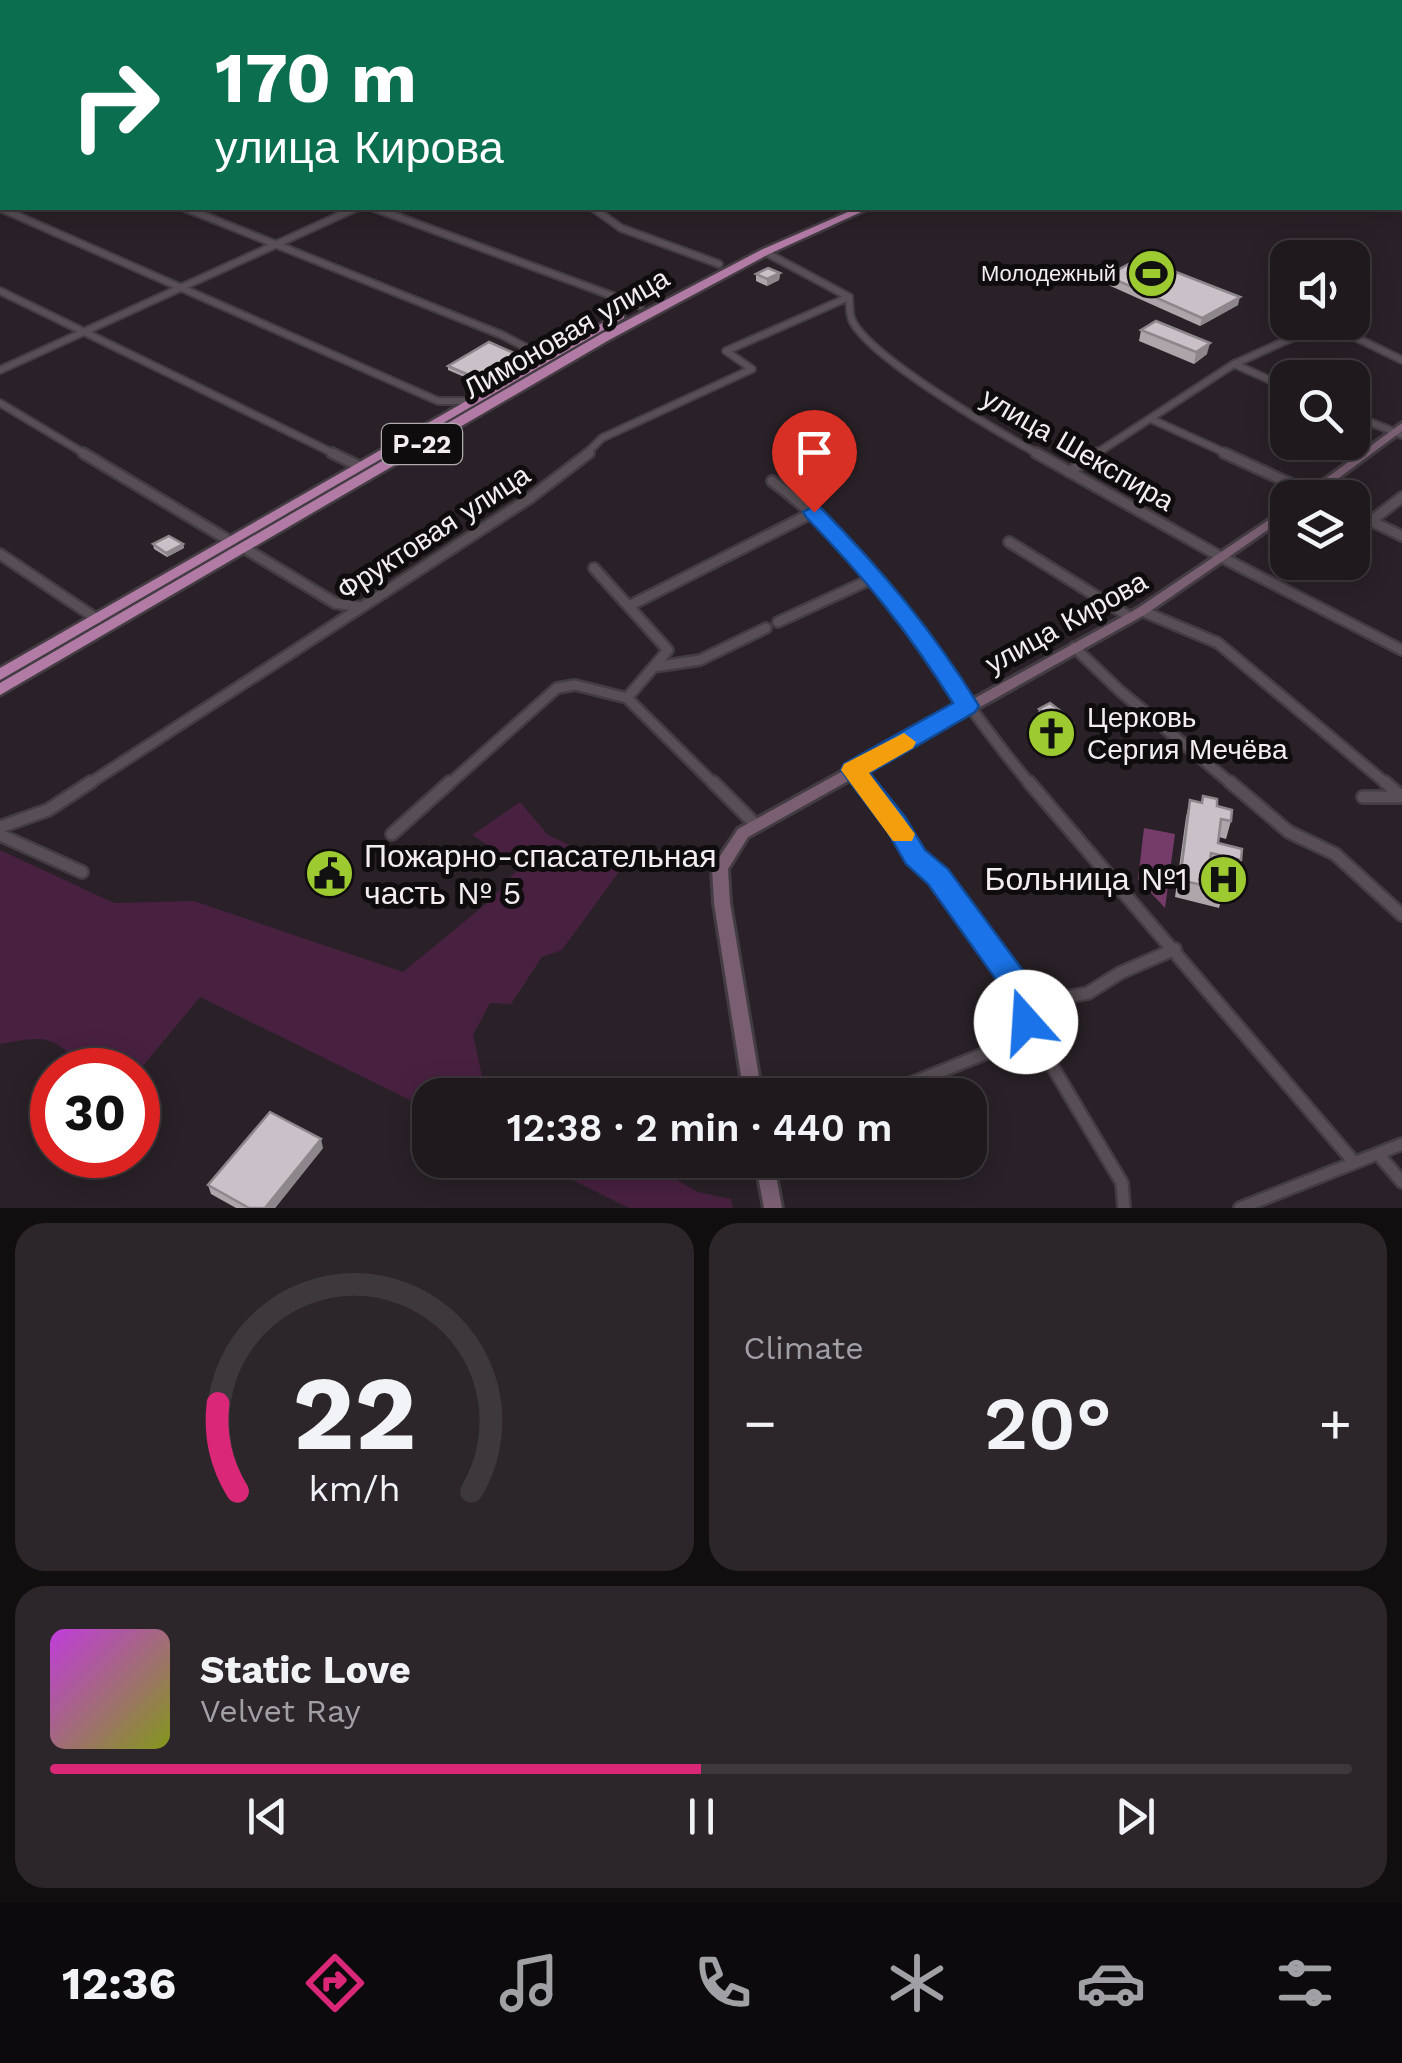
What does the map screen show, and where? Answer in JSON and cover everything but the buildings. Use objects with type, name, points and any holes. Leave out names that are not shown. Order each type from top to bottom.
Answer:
[{"type":"highway","name":"Лимоновая улица","points":[[0,675],[640,306],[719,264],[846,210]]},
{"type":"highway","name":"Лимоновая улица","points":[[0,690],[605,336],[846,210]]},
{"type":"main road","points":[[1333,480],[1399,431]]},
{"type":"main road","name":"улица Кирова","points":[[750,1078],[722,904],[720,868],[743,832],[1136,614],[1270,523]]},
{"type":"main road","points":[[767,1178],[773,1208]]},
{"type":"street","points":[[4,210],[438,401],[471,402]]},
{"type":"street","points":[[190,210],[502,335],[546,358]]},
{"type":"street","points":[[0,370],[352,210]]},
{"type":"street","points":[[379,210],[640,306]]},
{"type":"street","points":[[595,210],[635,234],[719,264]]},
{"type":"street","points":[[765,252],[849,297]]},
{"type":"street","points":[[0,291],[359,466]]},
{"type":"street","name":"улица Шекспира","points":[[849,297],[852,320],[866,336],[930,388],[1222,558],[1402,650]]},
{"type":"street","name":"Фруктовая улица","points":[[0,827],[48,810],[530,498],[595,448],[602,438],[752,369],[726,351],[849,297]]},
{"type":"street","points":[[1069,472],[1234,364],[1287,340]]},
{"type":"street","points":[[1361,340],[1402,360]]},
{"type":"street","points":[[1234,364],[1270,380]]},
{"type":"street","points":[[0,403],[230,541]]},
{"type":"street","points":[[1151,418],[1279,480]]},
{"type":"street","points":[[1370,421],[1399,431]]},
{"type":"street","points":[[772,482],[814,512],[876,577],[921,634],[967,706],[1354,1162]]},
{"type":"street","points":[[1402,497],[1371,521],[1402,536]]},
{"type":"street","points":[[631,605],[814,512]]},
{"type":"street","points":[[1009,542],[1136,614],[1218,644],[1402,796]]},
{"type":"street","points":[[244,548],[335,603],[360,607]]},
{"type":"street","points":[[0,554],[97,619]]},
{"type":"street","points":[[594,568],[668,650],[627,698]]},
{"type":"street","points":[[778,622],[876,577]]},
{"type":"street","points":[[654,667],[700,660],[766,628]]},
{"type":"street","points":[[1074,647],[1289,832],[1307,835],[1369,883],[1402,915]]},
{"type":"street","points":[[392,834],[557,688],[575,685],[627,698],[756,825]]},
{"type":"street","points":[[854,770],[896,824],[915,857],[938,876],[1030,1004],[1026,1022],[1122,1184],[1124,1208]]},
{"type":"street","points":[[1363,797],[1402,796]]},
{"type":"street","points":[[0,835],[82,872]]},
{"type":"street","points":[[1030,1004],[1088,993],[1175,949]]},
{"type":"street","points":[[924,1078],[1034,1034]]},
{"type":"street","points":[[1240,1208],[1402,1144]]},
{"type":"street","points":[[1379,1155],[1402,1182]]},
{"type":"shaded area","points":[[520,802],[548,835],[621,869],[562,950],[542,957],[511,1004],[490,1003],[473,1035],[485,1078],[412,1078],[412,1101],[200,997],[158,1048],[62,1048],[38,1039],[0,1044],[0,850],[114,903],[194,901],[403,972],[493,898],[520,866],[472,835]]},
{"type":"shaded area","points":[[1144,828],[1175,834],[1165,908],[1138,879]]},
{"type":"shaded area","points":[[568,1178],[673,1178],[698,1192],[731,1199],[733,1208],[629,1208]]},
{"type":"slow traffic","points":[[902,834],[854,770],[904,742]]},
{"type":"place","name":"Молодежный","points":[[1151,273]]},
{"type":"place","name":"Церковь Сергия Мечёва","points":[[1052,733]]},
{"type":"place","name":"Пожарно-спасательная часть № 5","points":[[329,874]]},
{"type":"place","name":"Больница №1","points":[[1223,879]]},
{"type":"route","points":[[814,512],[880,582],[921,634],[967,706],[854,770],[896,824],[915,857],[938,876],[1030,1004],[1026,1022]]}]
